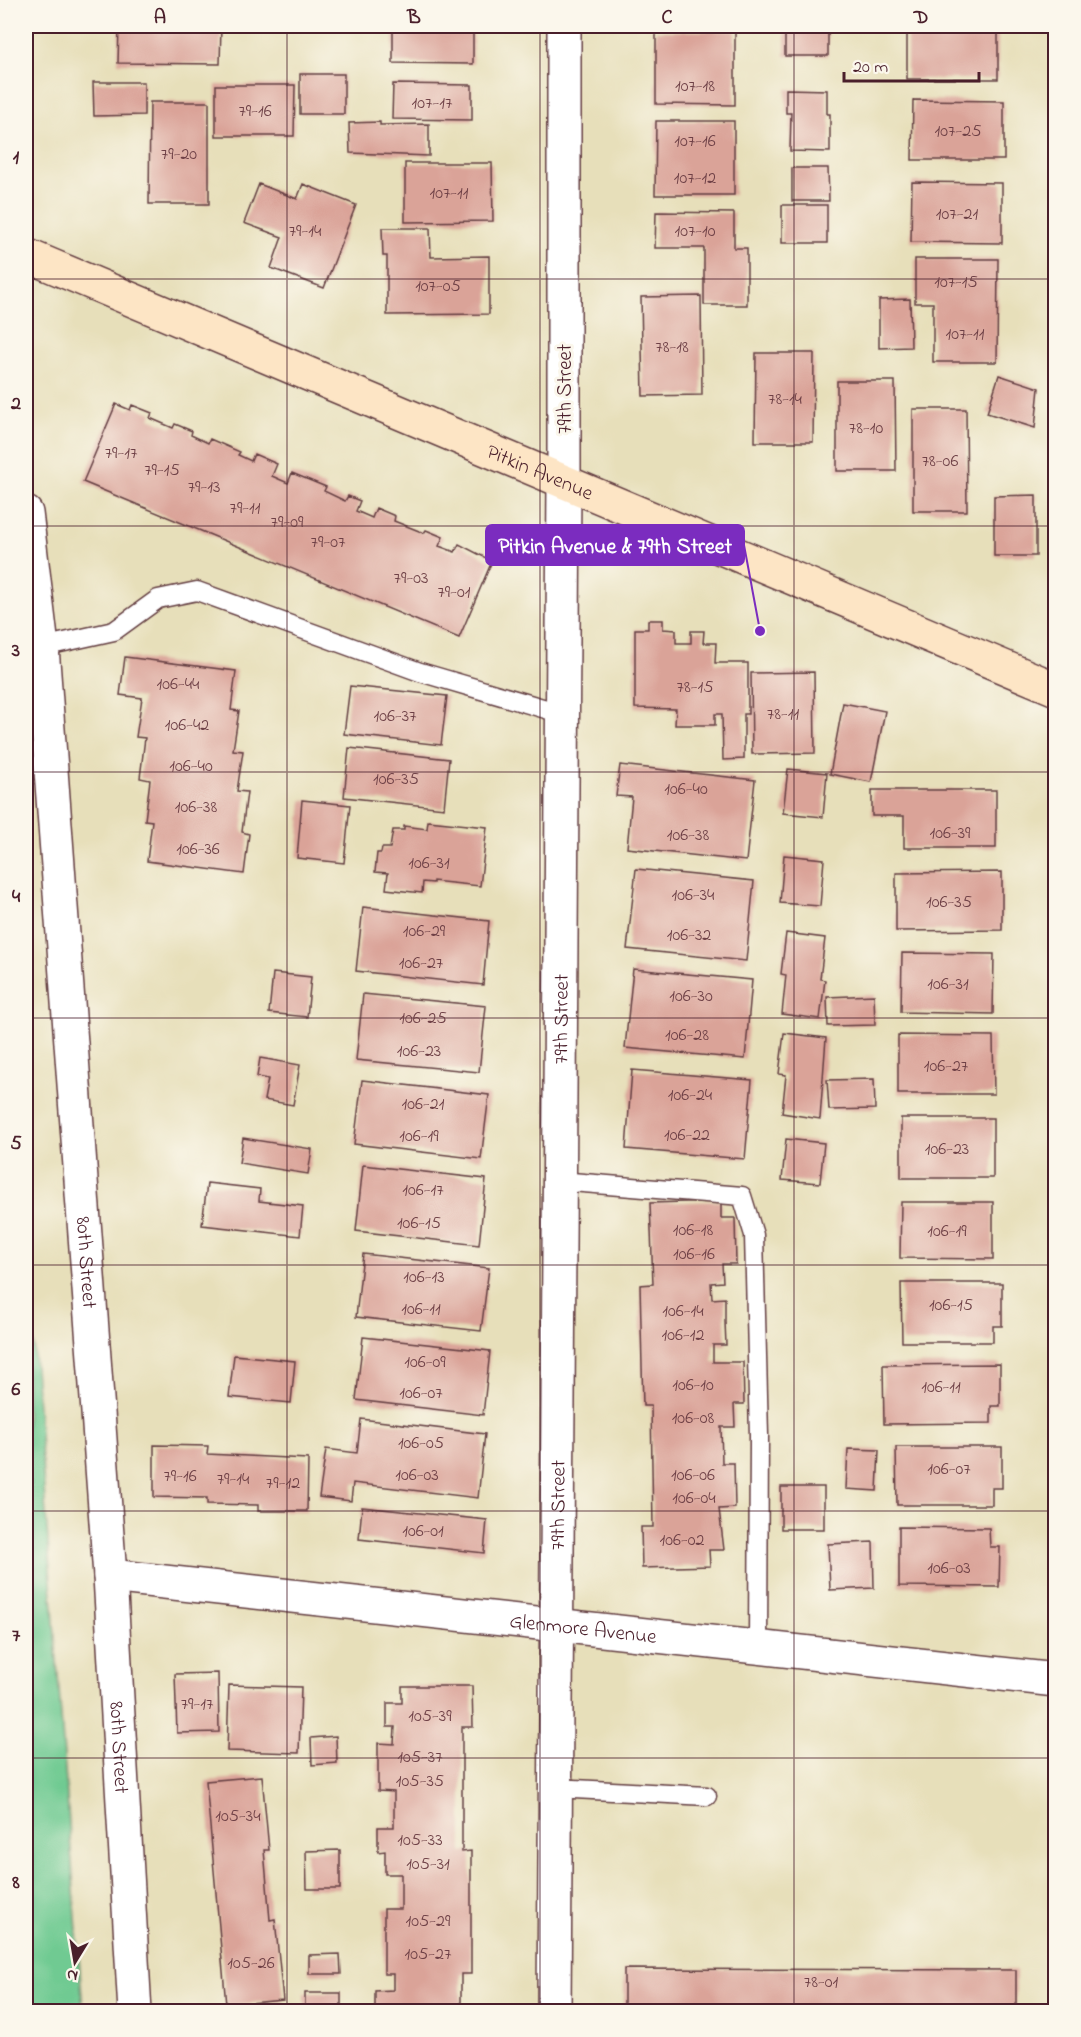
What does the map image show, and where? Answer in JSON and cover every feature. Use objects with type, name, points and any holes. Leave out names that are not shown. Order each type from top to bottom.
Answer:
[{"type":"street","name":"79th Street","points":[[554,2012],[563,714],[564,26]]},
{"type":"street","name":"Pitkin Avenue","points":[[26,255],[1056,689]]},
{"type":"street","name":"80th Street","points":[[26,513],[42,646],[110,1576],[135,2012]]},
{"type":"street","name":"Glenmore Avenue","points":[[110,1576],[1056,1680]]},
{"type":"lane","points":[[42,646],[114,631],[158,599],[197,591],[420,672],[563,714]]},
{"type":"lane","points":[[560,1181],[742,1196],[754,1235],[759,1436],[758,1647]]},
{"type":"lane","points":[[555,1788],[707,1796]]},
{"type":"green space","points":[[26,1246],[83,2011],[26,2011]]},
{"type":"building","points":[[119,26],[221,26],[220,64],[118,63]]},
{"type":"building","points":[[393,26],[473,26],[473,64],[393,63]]},
{"type":"building","points":[[785,26],[828,26],[828,56],[785,56]]},
{"type":"building","points":[[907,26],[998,26],[998,79],[907,79]]},
{"type":"building","points":[[656,31],[735,31],[735,105],[656,104]]},
{"type":"building","points":[[300,74],[344,74],[344,114],[300,114]]},
{"type":"building","points":[[93,82],[144,82],[144,115],[94,116]]},
{"type":"building","points":[[393,84],[472,85],[472,120],[392,119]]},
{"type":"building","points":[[216,85],[295,85],[294,136],[216,136]]},
{"type":"building","points":[[786,89],[827,90],[827,114],[830,114],[830,152],[790,151],[791,113],[786,113]]},
{"type":"building","points":[[913,100],[1004,101],[1004,160],[912,160]]},
{"type":"building","points":[[150,102],[209,102],[209,204],[149,204]]},
{"type":"building","points":[[656,121],[734,121],[734,195],[655,195]]},
{"type":"building","points":[[380,122],[380,125],[429,124],[429,156],[350,153],[349,123]]},
{"type":"building","points":[[405,163],[492,163],[493,221],[405,222]]},
{"type":"building","points":[[792,168],[828,168],[829,201],[792,201]]},
{"type":"building","points":[[912,182],[1002,183],[1002,243],[911,242]]},
{"type":"building","points":[[259,184],[297,199],[303,184],[356,205],[324,288],[271,268],[282,237],[244,223]]},
{"type":"building","points":[[782,205],[827,205],[827,243],[782,243]]},
{"type":"building","points":[[656,212],[734,213],[734,248],[747,248],[747,305],[704,305],[704,248],[655,248]]},
{"type":"building","points":[[382,228],[430,228],[431,257],[489,256],[489,314],[387,315],[387,256],[383,256]]},
{"type":"building","points":[[915,259],[998,259],[997,362],[933,362],[933,303],[915,303]]},
{"type":"building","points":[[701,296],[702,395],[643,396],[641,297]]},
{"type":"building","points":[[910,299],[911,347],[879,348],[879,300]]},
{"type":"building","points":[[756,353],[814,353],[813,442],[755,442]]},
{"type":"building","points":[[999,375],[1039,388],[1035,428],[987,413]]},
{"type":"building","points":[[837,381],[895,381],[896,471],[837,471]]},
{"type":"building","points":[[116,404],[130,410],[132,405],[152,413],[150,418],[173,428],[175,424],[192,431],[191,435],[208,443],[210,439],[240,452],[238,455],[251,461],[254,454],[277,464],[272,476],[288,483],[292,473],[326,487],[324,491],[345,501],[348,496],[360,501],[356,511],[372,518],[376,508],[395,516],[394,521],[424,533],[426,530],[443,537],[439,546],[455,552],[459,544],[492,561],[459,638],[83,482]]},
{"type":"building","points":[[913,409],[966,409],[967,511],[913,511]]},
{"type":"building","points":[[1036,495],[1036,556],[994,556],[994,496]]},
{"type":"building","points":[[648,620],[663,620],[663,629],[676,630],[676,643],[691,643],[691,631],[704,631],[703,643],[716,643],[715,663],[748,663],[748,714],[744,714],[744,759],[723,760],[722,714],[715,714],[715,725],[675,725],[676,709],[635,708],[635,629],[648,629]]},
{"type":"building","points":[[125,657],[236,671],[231,710],[239,711],[233,750],[243,751],[237,791],[247,792],[242,832],[249,834],[244,874],[147,861],[152,821],[145,820],[150,780],[140,778],[145,738],[136,737],[142,698],[120,695]]},
{"type":"building","points":[[814,672],[815,753],[752,754],[751,673]]},
{"type":"building","points":[[350,686],[447,696],[441,745],[344,734]]},
{"type":"building","points":[[843,703],[885,711],[871,782],[830,774]]},
{"type":"building","points":[[349,748],[449,759],[444,808],[344,797]]},
{"type":"building","points":[[620,765],[755,780],[746,861],[627,848],[632,797],[616,796]]},
{"type":"building","points":[[788,769],[827,773],[823,817],[783,813]]},
{"type":"building","points":[[872,790],[996,790],[996,848],[904,848],[904,816],[872,816]]},
{"type":"building","points":[[302,800],[350,805],[344,863],[297,858]]},
{"type":"building","points":[[428,821],[487,827],[480,886],[433,881],[433,883],[423,882],[422,893],[386,889],[388,873],[375,872],[377,853],[381,853],[382,848],[390,848],[393,830],[404,830],[404,826],[427,829]]},
{"type":"building","points":[[784,855],[824,859],[820,906],[780,903]]},
{"type":"building","points":[[636,869],[754,881],[746,961],[627,949]]},
{"type":"building","points":[[1002,872],[1002,930],[896,931],[896,873]]},
{"type":"building","points":[[363,907],[489,921],[483,985],[356,971]]},
{"type":"building","points":[[786,933],[825,938],[820,979],[825,980],[820,1019],[782,1014],[786,975],[781,974]]},
{"type":"building","points":[[902,953],[994,954],[993,1014],[901,1012]]},
{"type":"building","points":[[633,969],[752,980],[745,1059],[625,1048]]},
{"type":"building","points":[[273,973],[311,977],[307,1017],[269,1013]]},
{"type":"building","points":[[363,994],[486,1006],[479,1072],[356,1060]]},
{"type":"building","points":[[874,995],[875,1025],[828,1026],[827,997]]},
{"type":"building","points":[[784,1033],[826,1038],[820,1119],[782,1113],[786,1075],[779,1074]]},
{"type":"building","points":[[898,1035],[993,1036],[994,1094],[898,1094]]},
{"type":"building","points":[[260,1058],[300,1065],[293,1105],[264,1100],[268,1079],[257,1077]]},
{"type":"building","points":[[632,1070],[752,1080],[745,1159],[626,1149]]},
{"type":"building","points":[[874,1079],[875,1109],[829,1110],[827,1080]]},
{"type":"building","points":[[362,1080],[489,1095],[481,1159],[354,1144]]},
{"type":"building","points":[[901,1118],[993,1118],[993,1178],[901,1178]]},
{"type":"building","points":[[243,1138],[312,1149],[308,1174],[239,1163]]},
{"type":"building","points":[[786,1139],[824,1143],[820,1183],[782,1180]]},
{"type":"building","points":[[363,1165],[486,1179],[479,1245],[356,1231]]},
{"type":"building","points":[[207,1183],[260,1189],[259,1201],[303,1206],[300,1236],[202,1225]]},
{"type":"building","points":[[721,1201],[721,1218],[735,1218],[736,1264],[722,1264],[723,1282],[711,1283],[712,1299],[725,1298],[726,1345],[713,1345],[713,1362],[743,1362],[744,1404],[734,1404],[735,1427],[721,1427],[722,1463],[734,1463],[735,1508],[719,1509],[724,1550],[709,1550],[710,1566],[642,1568],[641,1527],[653,1527],[651,1406],[643,1406],[640,1285],[653,1284],[650,1203]]},
{"type":"building","points":[[901,1202],[993,1202],[993,1259],[900,1258]]},
{"type":"building","points":[[363,1254],[489,1268],[481,1331],[356,1317]]},
{"type":"building","points":[[901,1283],[1002,1283],[1002,1326],[993,1326],[993,1342],[902,1342]]},
{"type":"building","points":[[363,1337],[490,1351],[483,1415],[356,1400]]},
{"type":"building","points":[[234,1355],[295,1361],[291,1403],[229,1397]]},
{"type":"building","points":[[1000,1364],[1000,1406],[991,1406],[991,1423],[884,1424],[883,1365]]},
{"type":"building","points":[[361,1419],[485,1434],[478,1498],[353,1483],[351,1501],[319,1497],[326,1449],[357,1453]]},
{"type":"building","points":[[154,1445],[208,1446],[207,1454],[308,1459],[307,1511],[258,1511],[258,1505],[207,1504],[207,1498],[154,1497]]},
{"type":"building","points":[[896,1447],[1002,1447],[1002,1488],[992,1488],[992,1505],[897,1505]]},
{"type":"building","points":[[848,1449],[879,1450],[877,1491],[846,1489]]},
{"type":"building","points":[[781,1487],[824,1487],[824,1529],[781,1529]]},
{"type":"building","points":[[362,1507],[487,1520],[484,1553],[359,1539]]},
{"type":"building","points":[[899,1527],[989,1528],[990,1547],[1000,1547],[999,1587],[899,1586]]},
{"type":"building","points":[[873,1542],[874,1588],[830,1590],[828,1544]]},
{"type":"building","points":[[218,1673],[219,1732],[177,1733],[175,1674]]},
{"type":"building","points":[[229,1685],[301,1687],[299,1753],[227,1751]]},
{"type":"building","points":[[402,1686],[472,1686],[473,1727],[462,1727],[462,1852],[471,1851],[471,1974],[461,1974],[461,2012],[375,2012],[375,1991],[393,1990],[393,1974],[384,1974],[384,1909],[401,1909],[401,1874],[385,1874],[385,1851],[378,1852],[378,1827],[394,1827],[394,1792],[378,1791],[378,1743],[394,1744],[395,1727],[387,1727],[387,1703],[402,1703]]},
{"type":"building","points":[[336,1736],[337,1763],[312,1765],[311,1738]]},
{"type":"building","points":[[262,1776],[269,1850],[264,1850],[270,1920],[275,1919],[283,2000],[226,2005],[206,1781]]},
{"type":"building","points":[[340,1850],[340,1889],[307,1889],[306,1851]]},
{"type":"building","points":[[340,1954],[341,1974],[309,1974],[309,1955]]},
{"type":"building","points":[[624,1969],[1016,1970],[1016,2012],[624,2012]]},
{"type":"building","points":[[305,1993],[341,1993],[341,2012],[305,2012]]},
{"type":"place","name":"Pitkin Avenue & 79th Street","points":[[760,631]]}]
